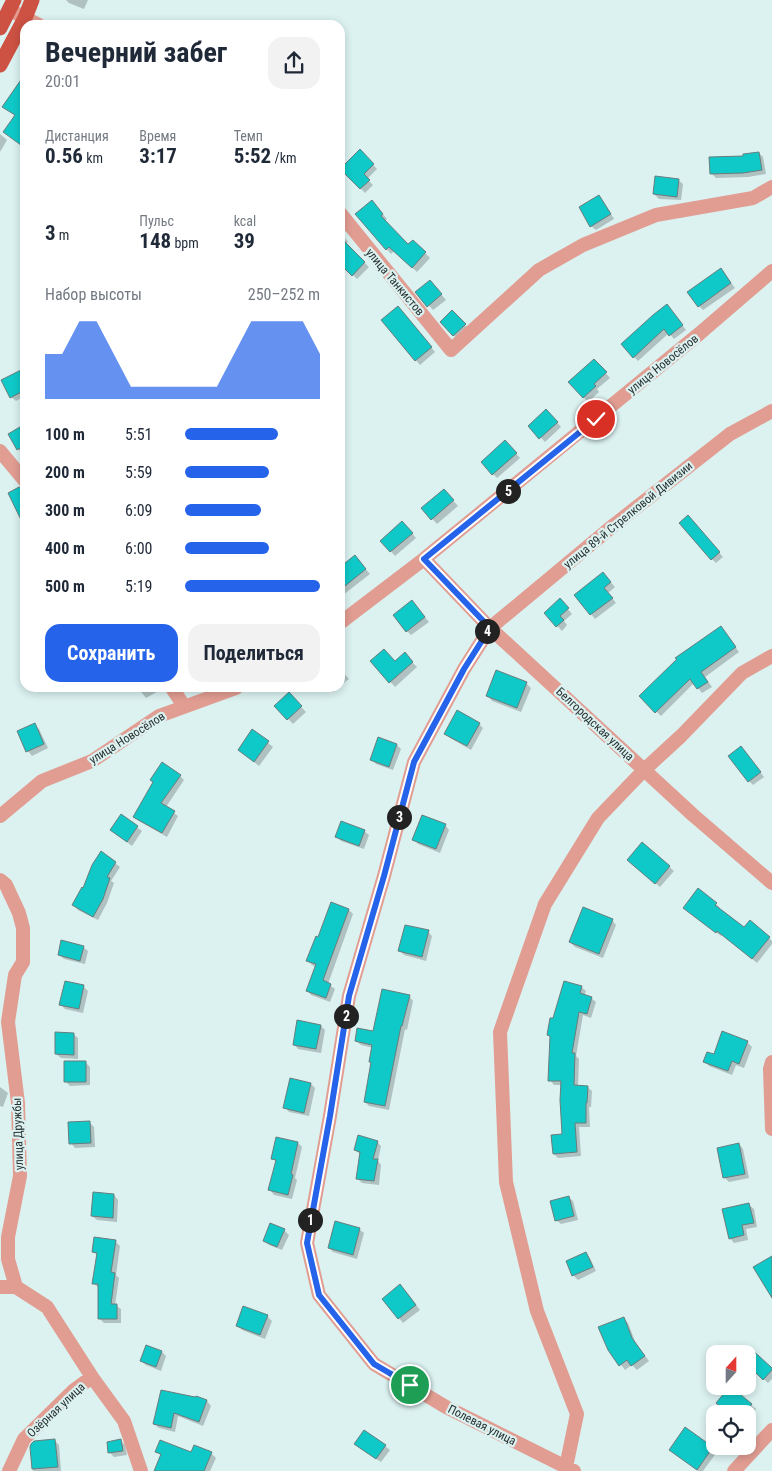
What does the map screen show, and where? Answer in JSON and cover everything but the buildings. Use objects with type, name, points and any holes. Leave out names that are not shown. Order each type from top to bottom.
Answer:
[{"type":"main road","points":[[32,0],[32,20]]},
{"type":"main road","points":[[0,28],[12,5]]},
{"type":"main road","points":[[0,65],[20,38]]},
{"type":"street","points":[[12,5],[30,20]]},
{"type":"street","name":"улица Танкистов","points":[[345,220],[452,350],[539,270],[583,245],[656,214],[753,198],[772,187]]},
{"type":"street","name":"улица Новосёлов","points":[[345,619],[424,559],[699,334],[772,271]]},
{"type":"street","name":"улица 89-й Стрелковой Дивизии","points":[[490,628],[614,525],[730,434],[772,411]]},
{"type":"street","points":[[0,451],[20,475]]},
{"type":"street","name":"Белгородская улица","points":[[424,559],[490,628],[693,815],[772,884]]},
{"type":"street","name":"Полевая улица","points":[[490,628],[464,669],[414,762],[384,876],[349,996],[307,1243],[319,1295],[374,1364],[446,1407],[570,1469]]},
{"type":"street","points":[[570,1469],[577,1414],[537,1311],[506,1182],[500,1032],[545,904],[598,818],[742,673],[772,656]]},
{"type":"street","points":[[175,692],[184,706]]},
{"type":"street","name":"улица Новосёлов","points":[[0,816],[42,781],[92,761],[159,716],[224,692]]},
{"type":"street","name":"улица Дружбы","points":[[0,880],[6,886],[24,928],[23,962],[15,975],[5,1033],[18,1103],[20,1176],[8,1237],[8,1258],[16,1287]]},
{"type":"street","points":[[772,1062],[770,1069],[772,1129]]},
{"type":"street","points":[[0,1287],[16,1287],[47,1307],[92,1377],[124,1421],[141,1471]]},
{"type":"street","name":"Озёрная улица","points":[[8,1471],[24,1439],[73,1390],[92,1377]]},
{"type":"street","points":[[734,1471],[772,1430]]},
{"type":"route","points":[[410,1385],[374,1364],[319,1295],[307,1243],[349,996],[384,876],[414,762],[464,669],[490,628],[424,559],[596,419]]}]
